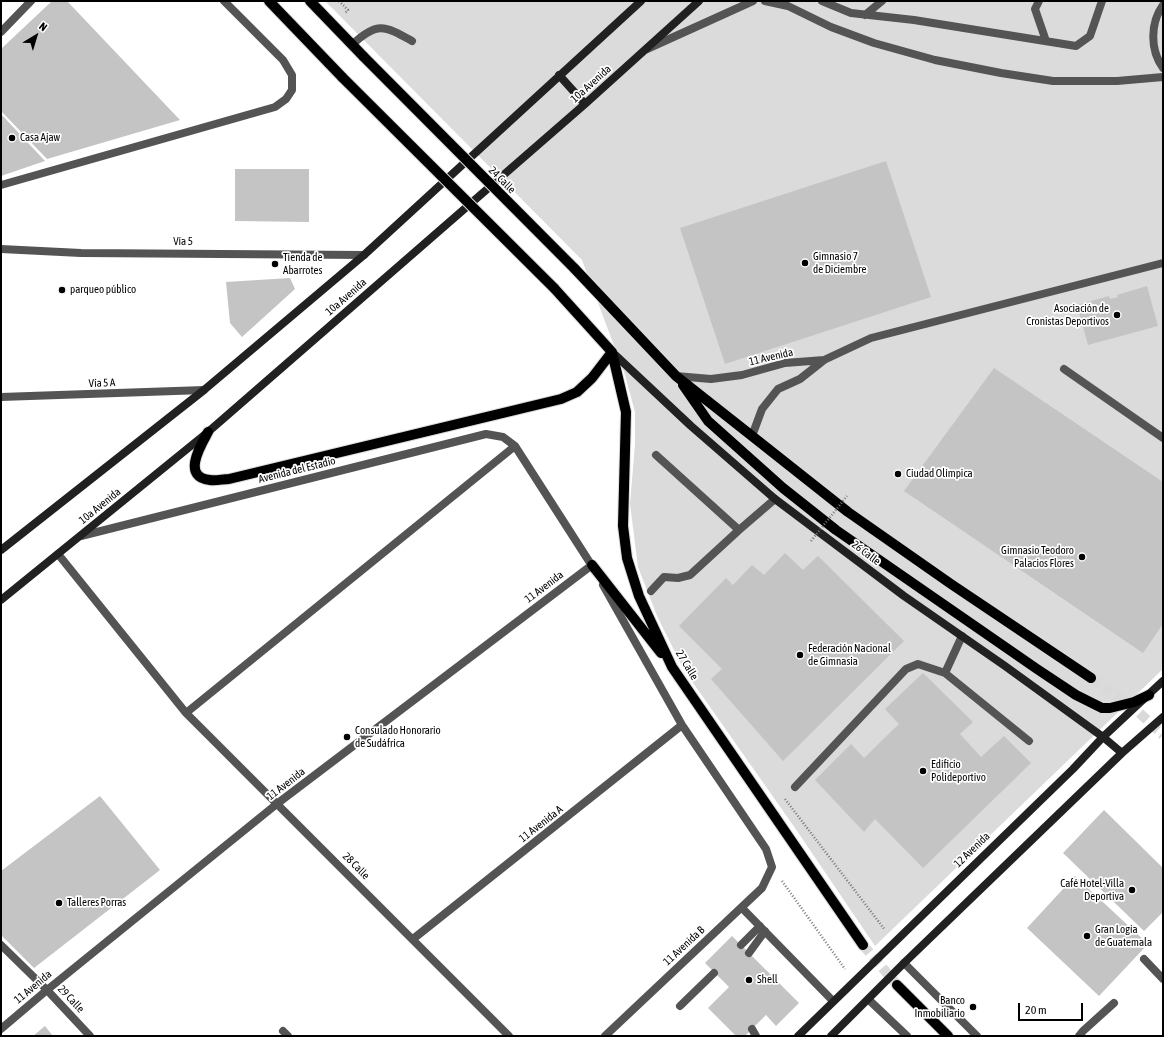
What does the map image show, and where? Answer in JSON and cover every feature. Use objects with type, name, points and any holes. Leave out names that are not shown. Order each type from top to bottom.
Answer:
[{"type":"main road","points":[[208,432],[194,462],[197,474],[202,478],[210,480],[229,479],[561,399],[577,392],[592,378],[612,352],[554,288],[343,78],[269,1]]},
{"type":"main road","name":"24 Calle","points":[[310,1],[574,268],[676,376]]},
{"type":"main road","name":"10a Avenida","points":[[1,550],[204,390],[364,254],[641,1]]},
{"type":"main road","name":"10a Avenida","points":[[1,600],[208,432],[585,104],[699,1]]},
{"type":"main road","points":[[559,75],[585,104]]},
{"type":"main road","name":"26 Calle","points":[[612,352],[691,426],[775,499],[904,596],[1103,737],[1122,753]]},
{"type":"main road","name":"27 Calle","points":[[612,352],[626,412],[623,526],[627,558],[638,596],[672,667],[863,945]]},
{"type":"main road","points":[[676,376],[848,512],[1091,678]]},
{"type":"main road","points":[[676,376],[708,421],[783,488],[836,530],[1037,669],[1076,695],[1102,708],[1110,708],[1134,702],[1149,695]]},
{"type":"main road","points":[[592,565],[672,667]]},
{"type":"main road","name":"12 Avenida","points":[[798,1036],[894,941],[1073,769],[1103,737],[1163,681]]},
{"type":"main road","points":[[831,1036],[1122,753],[1163,717]]},
{"type":"main road","points":[[897,985],[948,1036]]},
{"type":"street","points":[[1,32],[31,1]]},
{"type":"street","points":[[1,186],[275,107],[286,99],[292,90],[292,75],[283,60],[224,1]]},
{"type":"street","points":[[646,49],[754,1]]},
{"type":"street","points":[[765,1],[788,6],[831,27],[874,43],[935,60],[1000,73],[1053,81],[1117,82],[1163,77]]},
{"type":"street","points":[[865,15],[882,1]]},
{"type":"street","points":[[1039,1],[1035,9],[1046,41]]},
{"type":"street","points":[[827,2],[851,13],[914,20],[1076,46],[1090,36],[1102,1]]},
{"type":"street","points":[[1163,5],[1159,11],[1153,28],[1154,45],[1159,62],[1163,68]]},
{"type":"street","points":[[352,45],[360,37],[378,28],[388,29],[412,41]]},
{"type":"street","name":"Vía 5","points":[[1,249],[81,253],[364,254]]},
{"type":"street","points":[[752,436],[762,409],[778,389],[800,379],[824,360],[872,338],[1163,263]]},
{"type":"street","name":"11 Avenida","points":[[676,376],[711,379],[742,375],[785,363],[824,360]]},
{"type":"street","points":[[1064,369],[1163,438]]},
{"type":"street","name":"Vía 5 A","points":[[1,397],[204,390]]},
{"type":"street","name":"Avenida del Estadio","points":[[81,536],[486,434],[503,437],[516,446]]},
{"type":"street","points":[[186,713],[516,446],[592,565],[682,725],[766,850],[772,867]]},
{"type":"street","points":[[656,454],[739,530]]},
{"type":"street","points":[[651,591],[664,577],[678,578],[690,575],[775,499]]},
{"type":"street","name":"28 Calle","points":[[58,554],[186,713],[509,1036]]},
{"type":"street","name":"11 Avenida","points":[[1,1029],[47,990],[278,804],[592,565]]},
{"type":"street","points":[[945,673],[962,636]]},
{"type":"street","points":[[796,787],[906,669],[918,664],[945,673],[1029,740]]},
{"type":"street","name":"11 Avenida A","points":[[413,939],[682,725]]},
{"type":"street","name":"11 Avenida B","points":[[605,1036],[762,888],[772,867]]},
{"type":"street","points":[[742,908],[833,1001]]},
{"type":"street","points":[[741,945],[763,929]]},
{"type":"street","points":[[749,953],[763,929]]},
{"type":"street","name":"29 Calle","points":[[1,945],[47,990],[90,1036]]},
{"type":"street","points":[[1144,959],[1163,979]]},
{"type":"street","points":[[904,964],[976,1036]]},
{"type":"street","points":[[680,1006],[714,973]]},
{"type":"street","points":[[869,1000],[907,1036]]},
{"type":"street","points":[[1079,1036],[1082,1030],[1114,1003]]},
{"type":"path","points":[[811,541],[847,496]]},
{"type":"path","points":[[783,796],[894,941]]},
{"type":"path","points":[[772,867],[854,982]]},
{"type":"shaded area","name":"Ciudad Olímpica","points":[[325,1],[1163,1],[1163,669],[875,946],[795,828],[684,670],[657,616],[638,567],[630,504],[635,444],[635,412],[625,375],[582,260]]},
{"type":"building","points":[[52,1],[67,1],[180,120],[47,159],[1,111],[1,49]]},
{"type":"building","name":"Casa Ajaw","points":[[1,114],[45,161],[1,176]]},
{"type":"building","name":"Gimnasio 7 de Diciembre","points":[[886,161],[931,297],[725,364],[680,228]]},
{"type":"building","points":[[235,169],[309,169],[309,222],[235,221]]},
{"type":"building","points":[[290,278],[295,289],[242,337],[230,323],[226,282]]},
{"type":"building","name":"Asociación de Cronistas Deportivos","points":[[1147,286],[1158,326],[1088,345],[1077,305],[1109,296],[1110,299],[1118,297],[1117,295]]},
{"type":"building","name":"Gimnasio Teodoro Palacios Flores","points":[[994,368],[1163,482],[1163,624],[1143,653],[904,491]]},
{"type":"building","name":"Federación Nacional de Gimnasia","points":[[785,553],[803,570],[818,556],[904,641],[783,761],[711,679],[722,669],[679,626],[726,578],[733,585],[752,565],[764,575]]},
{"type":"building","name":"Edificio Polideportivo","points":[[923,673],[973,722],[960,734],[981,757],[1004,736],[1031,763],[923,868],[875,819],[864,832],[815,780],[851,744],[864,758],[899,724],[885,709]]},
{"type":"building","name":"Talleres Porras","points":[[100,796],[160,870],[34,968],[1,935],[1,871]]},
{"type":"building","name":"Café Hotel-Villa Deportiva","points":[[1104,810],[1163,868],[1163,912],[1144,931],[1063,853]]},
{"type":"building","name":"Gran Logia de Guatemala","points":[[1075,876],[1148,944],[1099,996],[1027,928]]},
{"type":"building","name":"Shell","points":[[732,936],[799,1003],[776,1026],[766,1015],[745,1036],[736,1036],[708,1008],[729,987],[705,963]]},
{"type":"building","points":[[45,1026],[53,1036],[33,1036]]},
{"type":"tunnel","points":[[1091,678],[1132,706],[1163,735]]},
{"type":"tunnel","points":[[863,945],[897,985]]},
{"type":"place","name":"Casa Ajaw","points":[[12,138]]},
{"type":"place","name":"Gimnasio 7 de Diciembre","points":[[805,263]]},
{"type":"place","name":"Tienda de Abarrotes","points":[[275,264]]},
{"type":"place","name":"parqueo público","points":[[62,290]]},
{"type":"place","name":"Asociación de Cronistas Deportivos","points":[[1117,315]]},
{"type":"place","name":"Ciudad Olímpica","points":[[898,474]]},
{"type":"place","name":"Gimnasio Teodoro Palacios Flores","points":[[1082,557]]},
{"type":"place","name":"Federación Nacional de Gimnasia","points":[[800,655]]},
{"type":"place","name":"Consulado Honorario de Sudáfrica","points":[[347,737]]},
{"type":"place","name":"Edificio Polideportivo","points":[[923,771]]},
{"type":"place","name":"Café Hotel-Villa Deportiva","points":[[1132,890]]},
{"type":"place","name":"Talleres Porras","points":[[59,903]]},
{"type":"place","name":"Gran Logia de Guatemala","points":[[1087,936]]},
{"type":"place","name":"Shell","points":[[749,980]]},
{"type":"place","name":"Banco Inmobiliario","points":[[973,1007]]}]
